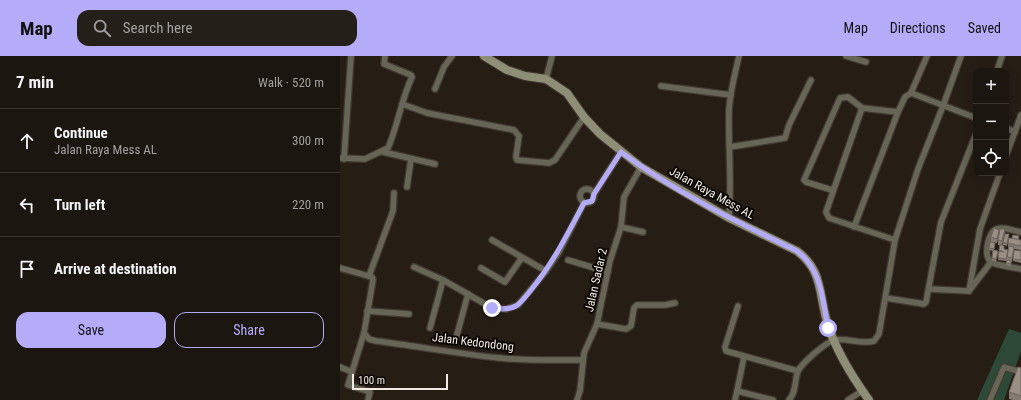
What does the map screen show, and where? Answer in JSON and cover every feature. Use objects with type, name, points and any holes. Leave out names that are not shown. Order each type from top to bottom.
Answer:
[{"type":"street","points":[[351,56],[342,159],[365,160],[383,152],[388,148],[394,134],[404,94],[412,77],[384,64],[385,56]]},
{"type":"street","points":[[435,89],[444,67],[452,56]]},
{"type":"street","name":"Jalan Raya Mess AL","points":[[484,56],[507,70],[525,76],[546,80],[567,93],[584,117],[600,134],[641,167],[728,218],[797,251],[806,258],[817,275],[828,328],[847,368],[862,391],[870,400]]},
{"type":"street","points":[[546,80],[552,56]]},
{"type":"street","points":[[728,218],[731,170],[729,109],[739,56]]},
{"type":"street","points":[[846,56],[866,62]]},
{"type":"street","points":[[854,227],[898,112],[905,97],[911,93],[926,56]]},
{"type":"street","points":[[789,400],[794,394],[798,370],[812,355],[834,340],[868,343],[874,341],[879,334],[895,240],[918,169],[961,56]]},
{"type":"street","points":[[998,68],[1002,56]]},
{"type":"street","points":[[730,148],[785,138],[789,126],[811,80]]},
{"type":"street","points":[[661,86],[731,95]]},
{"type":"street","points":[[911,93],[973,117]]},
{"type":"street","points":[[832,190],[806,182],[804,180],[840,98],[848,97],[862,108],[898,112]]},
{"type":"street","points":[[402,104],[427,113],[514,130],[519,136],[516,157],[517,160],[553,162],[584,117]]},
{"type":"street","points":[[862,108],[826,207],[827,216],[854,227],[895,240]]},
{"type":"street","points":[[1009,148],[1021,115]]},
{"type":"street","points":[[1009,129],[1015,132]]},
{"type":"street","points":[[886,298],[924,304],[926,302],[942,222],[974,140]]},
{"type":"street","points":[[383,152],[411,160],[435,164]]},
{"type":"street","points":[[414,267],[443,280],[492,308],[500,309],[514,307],[522,301],[546,272],[584,203],[592,201],[594,194],[621,152]]},
{"type":"street","points":[[407,187],[411,160]]},
{"type":"street","name":"Jalan Sadar 2","points":[[577,400],[580,391],[582,360],[597,324],[608,272],[621,226],[624,197],[641,167]]},
{"type":"street","points":[[969,291],[980,229],[999,176]]},
{"type":"street","points":[[584,203],[580,199],[582,191],[587,189],[594,194]]},
{"type":"street","points":[[369,276],[393,211],[394,193]]},
{"type":"street","points":[[621,226],[643,232]]},
{"type":"street","points":[[1021,232],[1002,228],[994,230],[991,233],[987,251],[988,258],[991,262],[1021,269]]},
{"type":"street","points":[[492,240],[546,272]]},
{"type":"street","points":[[481,268],[505,282],[521,258]]},
{"type":"street","points":[[568,260],[608,272]]},
{"type":"street","points":[[969,291],[991,262]]},
{"type":"street","points":[[340,268],[369,276],[373,280],[364,333],[348,385],[370,392],[368,400]]},
{"type":"street","points":[[430,328],[443,280]]},
{"type":"street","points":[[929,289],[969,291]]},
{"type":"street","points":[[455,342],[468,294]]},
{"type":"street","points":[[597,324],[626,329],[631,326],[634,308],[637,305],[665,305],[675,303]]},
{"type":"street","points":[[738,306],[725,346],[726,351],[744,357],[798,370]]},
{"type":"street","points":[[367,311],[409,314]]},
{"type":"street","name":"Jalan Kedondong","points":[[364,333],[369,339],[376,341],[428,347],[457,353],[501,358],[582,360]]},
{"type":"street","points":[[734,400],[744,357]]},
{"type":"street","points":[[990,400],[1004,367],[1021,372]]},
{"type":"street","points":[[340,368],[352,372]]},
{"type":"street","points":[[737,391],[773,400]]},
{"type":"street","points":[[848,400],[862,391]]},
{"type":"green space","points":[[1009,329],[1021,333],[1021,351],[1004,400],[977,400]]},
{"type":"building","points":[[994,228],[999,230],[997,239],[991,237]]},
{"type":"building","points":[[1000,229],[1005,229],[1002,241],[998,240]]},
{"type":"building","points":[[1005,234],[1009,234],[1007,243],[1003,243]]},
{"type":"building","points":[[1013,235],[1019,236],[1018,240],[1012,238]]},
{"type":"building","points":[[1009,238],[1021,240],[1021,246],[1008,243]]},
{"type":"building","points":[[990,242],[995,243],[994,249],[989,248]]},
{"type":"building","points":[[1000,245],[1004,246],[1004,249],[1008,250],[1006,259],[998,258],[999,251],[1004,252],[999,250]]},
{"type":"building","points":[[1009,246],[1014,247],[1012,258],[1007,257]]},
{"type":"building","points":[[993,250],[998,251],[996,259],[992,258]]},
{"type":"building","points":[[1014,250],[1021,251],[1021,260],[1013,259]]},
{"type":"building","points":[[1007,260],[1011,261],[1011,264],[1006,263]]},
{"type":"building","points":[[1018,367],[1021,368],[1021,396],[1009,392]]},
{"type":"route","points":[[492,308],[506,309],[518,305],[546,272],[584,203],[592,201],[594,194],[621,152],[641,167],[728,218],[797,251],[806,258],[817,275],[828,328]]}]
